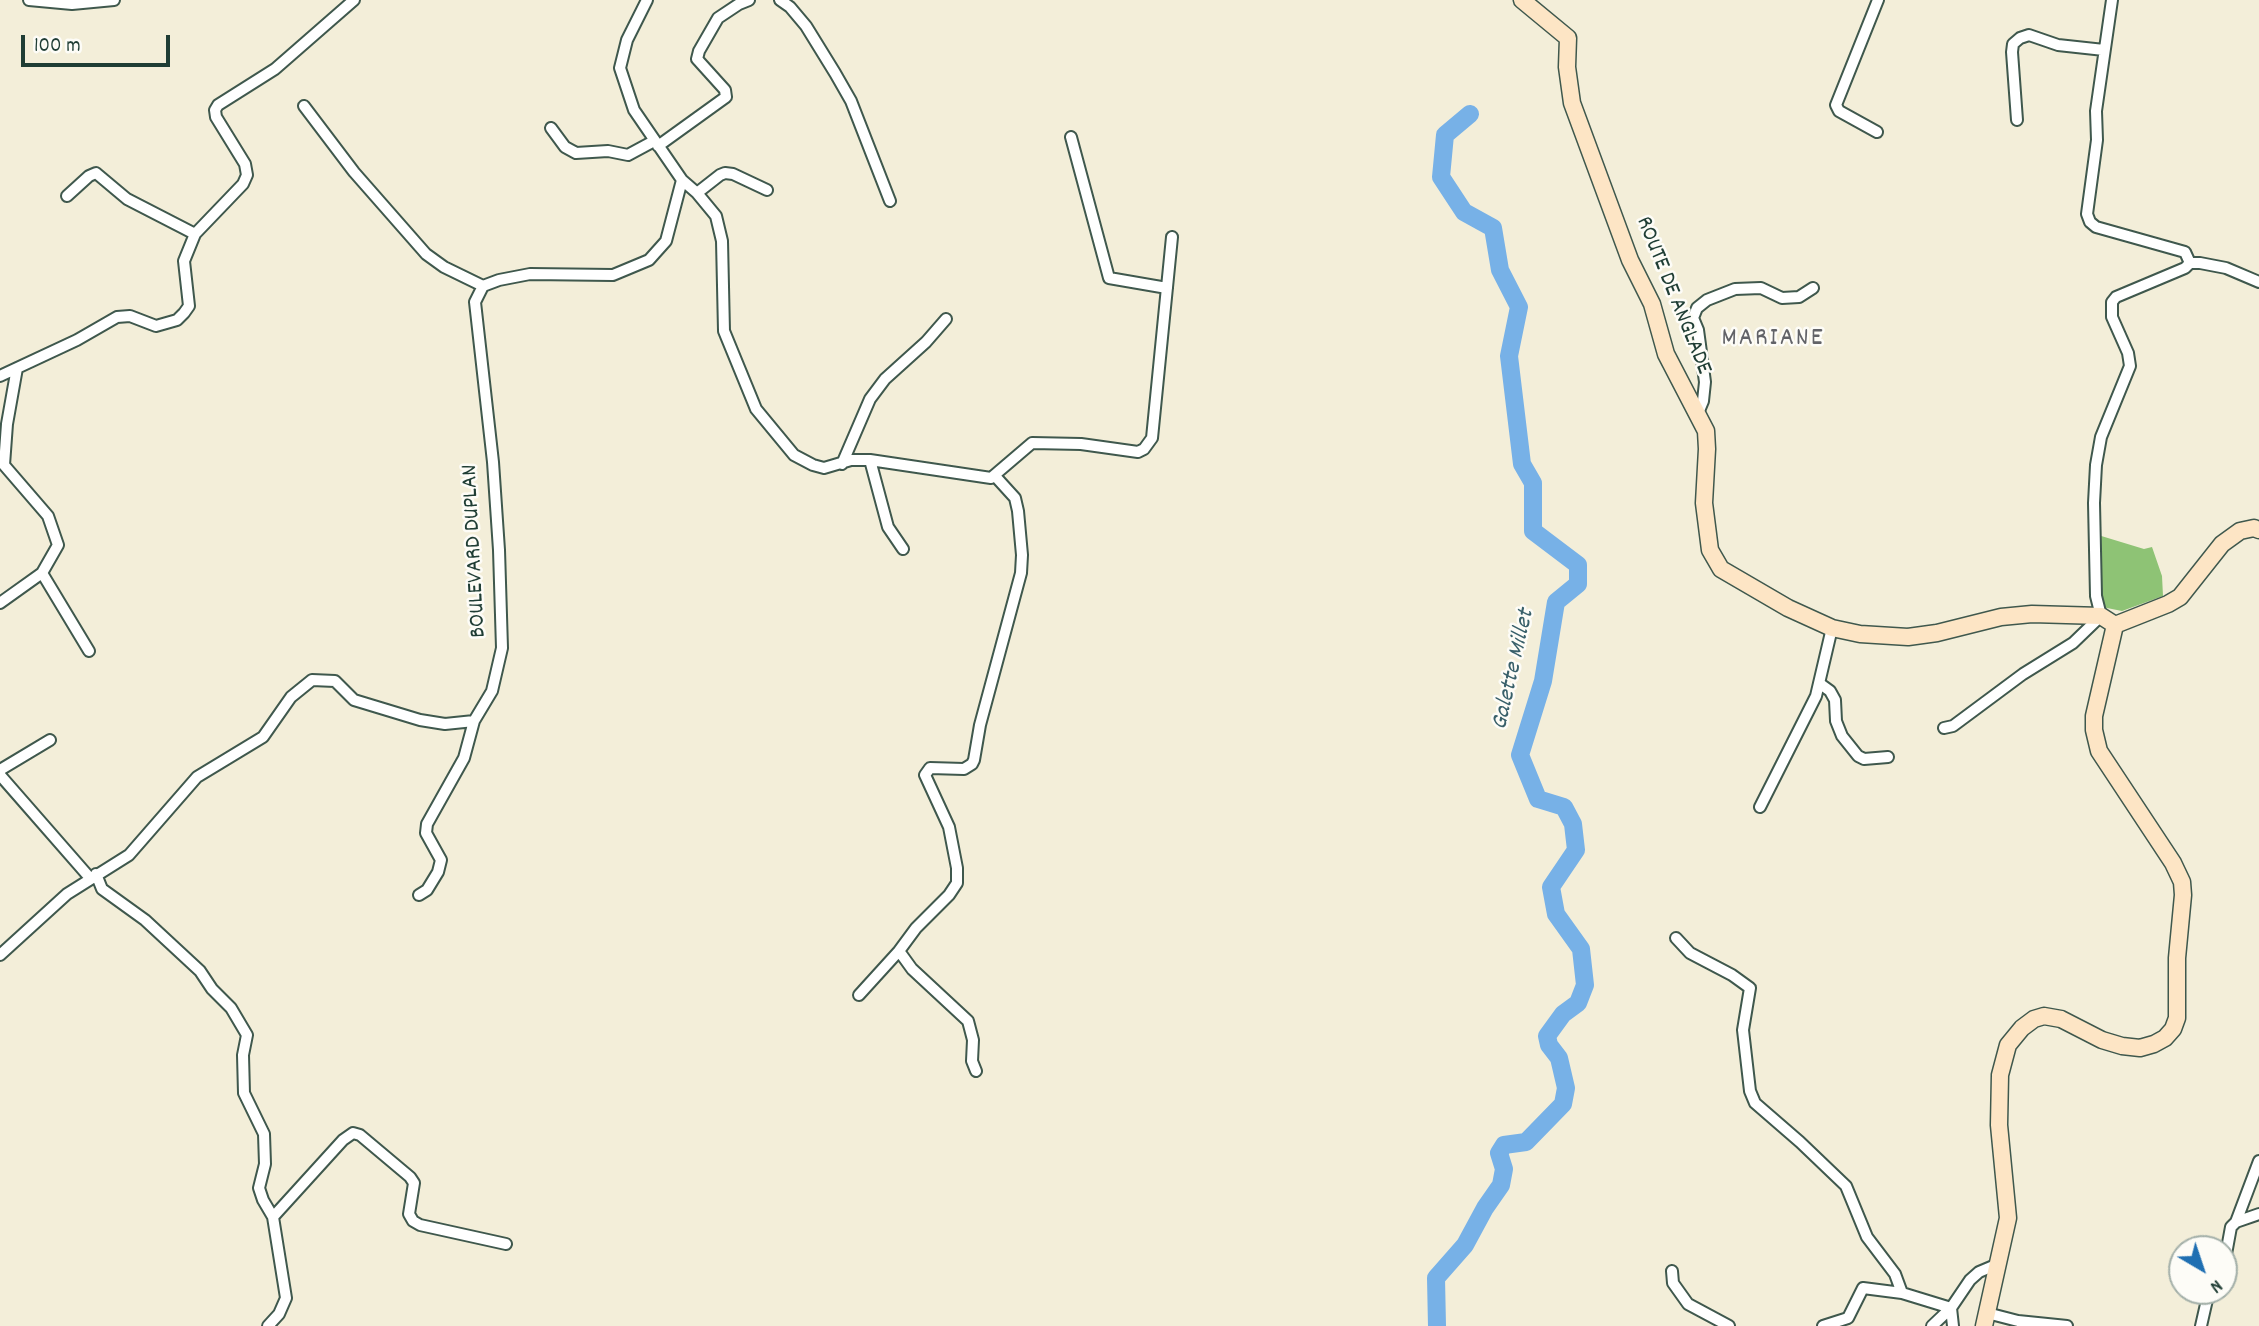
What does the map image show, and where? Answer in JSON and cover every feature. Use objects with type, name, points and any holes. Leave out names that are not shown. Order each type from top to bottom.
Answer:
[{"type":"street","points":[[29,0],[72,4],[114,0]]},
{"type":"street","points":[[0,376],[78,340],[117,317],[130,316],[156,326],[177,320],[188,306],[184,261],[195,234],[243,184],[247,175],[245,164],[216,117],[215,110],[218,105],[275,69],[354,0]]},
{"type":"street","points":[[647,0],[627,40],[620,68],[634,110],[682,180],[716,216],[722,241],[724,331],[756,409],[793,455],[813,465],[824,468],[851,460],[870,460],[984,477],[995,476],[1032,443],[1081,444],[1138,452],[1148,446],[1156,414],[1172,237]]},
{"type":"street","points":[[551,128],[565,147],[576,153],[608,151],[628,155],[656,143],[726,97],[725,90],[697,58],[718,18],[749,0]]},
{"type":"street","points":[[780,0],[790,7],[806,26],[840,82],[890,201]]},
{"type":"street","name":"ROUTE DE ANGLADE","points":[[1522,0],[1568,38],[1567,67],[1572,103],[1630,260],[1652,304],[1666,354],[1706,431],[1704,503],[1710,550],[1721,569],[1788,608],[1832,628],[1860,635],[1908,637],[1937,633],[2001,617],[2032,614],[2108,621]]},
{"type":"street","points":[[1877,132],[1839,111],[1836,104],[1878,0]]},
{"type":"street","points":[[2112,0],[2096,111],[2097,140],[2087,214],[2096,227],[2185,252],[2190,263]]},
{"type":"street","points":[[2017,120],[2013,44],[2029,35],[2058,45],[2104,50]]},
{"type":"street","points":[[303,106],[354,172],[426,254],[444,267],[483,286],[530,274],[613,275],[649,260],[666,241],[682,180]]},
{"type":"street","points":[[1071,138],[1109,278],[1167,288]]},
{"type":"street","points":[[67,196],[96,173],[127,199],[195,234]]},
{"type":"street","points":[[697,193],[725,173],[767,190]]},
{"type":"street","points":[[2067,1326],[1985,1319],[2008,1218],[1999,1125],[2000,1074],[2008,1045],[2022,1028],[2034,1019],[2044,1016],[2061,1020],[2102,1040],[2122,1046],[2140,1048],[2165,1038],[2173,1029],[2177,1018],[2176,958],[2183,895],[2182,882],[2173,863],[2099,751],[2094,730],[2108,621],[2096,596],[2096,465],[2101,437],[2130,366],[2128,353],[2112,317],[2112,302],[2116,297],[2185,268],[2190,263],[2226,268],[2259,282]]},
{"type":"street","name":"BOULEVARD DUPLAN","points":[[419,895],[427,890],[438,872],[441,860],[426,834],[427,824],[464,758],[474,721],[492,691],[502,648],[499,550],[475,302],[483,286]]},
{"type":"street","points":[[1698,413],[1703,401],[1704,382],[1698,330],[1693,318],[1698,308],[1707,300],[1735,289],[1761,289],[1782,298],[1799,296],[1814,288]]},
{"type":"street","points":[[842,464],[870,399],[895,368],[926,342],[946,318]]},
{"type":"street","points":[[0,603],[42,573],[58,545],[48,516],[4,465],[7,424],[17,368]]},
{"type":"street","points":[[870,460],[888,527],[903,549]]},
{"type":"street","points":[[859,995],[957,883],[958,875],[949,827],[925,775],[935,767],[964,769],[974,760],[980,725],[1021,573],[1022,555],[1015,498],[995,476]]},
{"type":"street","points":[[1944,728],[1953,726],[2023,674],[2108,621],[2168,604],[2180,597],[2221,544],[2239,531],[2253,528],[2259,530]]},
{"type":"street","points":[[42,573],[89,651]]},
{"type":"street","points":[[1760,807],[1811,708],[1832,628]]},
{"type":"street","points":[[0,955],[67,894],[129,855],[197,777],[263,737],[291,697],[312,681],[335,681],[354,700],[420,720],[445,724],[474,721]]},
{"type":"street","points":[[1819,683],[1830,691],[1835,700],[1836,721],[1842,736],[1858,756],[1864,759],[1888,757]]},
{"type":"street","points":[[50,740],[0,773],[102,889],[145,920],[201,971],[212,989],[231,1008],[247,1035],[243,1055],[244,1093],[264,1134],[265,1164],[259,1188],[274,1217],[286,1298],[279,1314],[268,1326]]},
{"type":"street","points":[[1676,938],[1690,953],[1751,988],[1743,1030],[1750,1091],[1755,1103],[1846,1186],[1867,1237],[1895,1274],[1902,1293]]},
{"type":"street","points":[[899,951],[912,969],[968,1021],[973,1040],[972,1061],[976,1071]]},
{"type":"street","points":[[274,1217],[343,1140],[353,1133],[360,1135],[410,1177],[414,1183],[408,1214],[413,1221],[420,1225],[506,1244]]},
{"type":"street","points":[[2230,1235],[2259,1161]]},
{"type":"street","points":[[2236,1222],[2259,1214]]},
{"type":"street","points":[[1932,1326],[1951,1308],[1970,1280],[1979,1272],[1998,1264]]},
{"type":"street","points":[[1672,1271],[1673,1283],[1688,1304],[1730,1326]]},
{"type":"street","points":[[1823,1326],[1848,1318],[1863,1288],[1902,1293],[1951,1308]]},
{"type":"street","points":[[2201,1326],[2206,1305]]},
{"type":"street","points":[[1951,1308],[1953,1326]]},
{"type":"green space","points":[[2098,535],[2144,549],[2152,547],[2162,576],[2163,596],[2122,611],[2102,607],[2098,603]]},
{"type":"waterway","name":"Galette Millet","points":[[1437,1326],[1436,1278],[1465,1245],[1501,1185],[1504,1169],[1499,1153],[1504,1145],[1526,1142],[1563,1104],[1566,1088],[1559,1058],[1549,1045],[1547,1036],[1563,1014],[1578,1003],[1585,985],[1581,949],[1556,914],[1551,887],[1576,850],[1573,824],[1564,807],[1538,799],[1520,755],[1543,681],[1556,602],[1578,584],[1578,565],[1533,531],[1533,483],[1522,464],[1509,356],[1519,307],[1500,270],[1493,228],[1464,212],[1441,177],[1445,135],[1470,114]]},
{"type":"district","name":"MARIANE","points":[[1773,340]]}]
